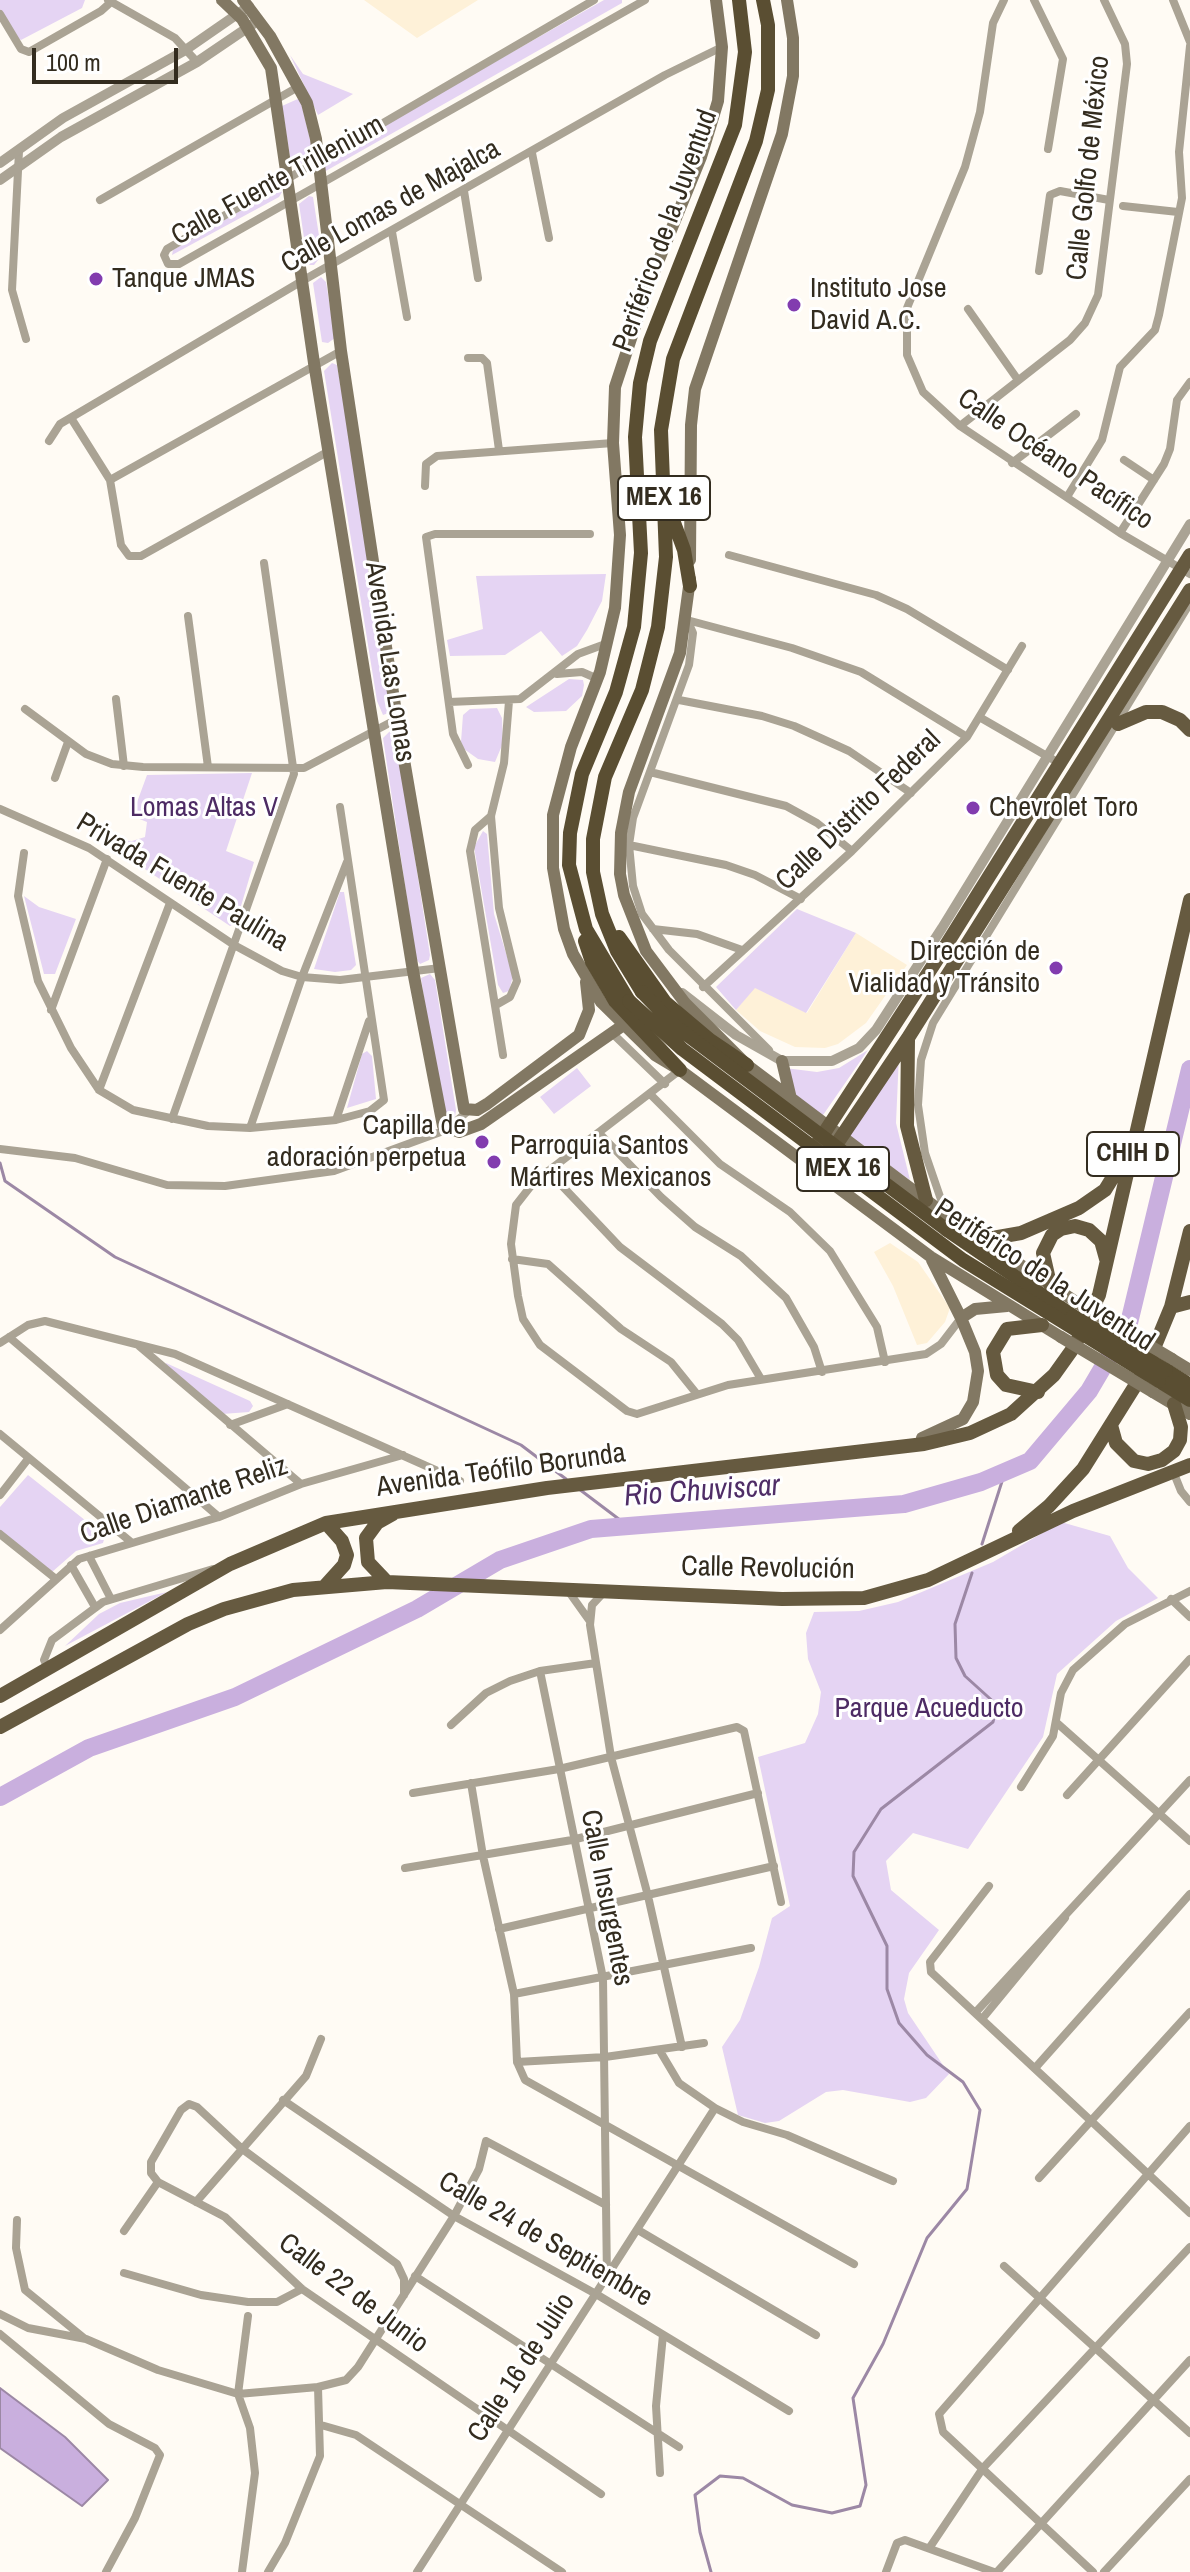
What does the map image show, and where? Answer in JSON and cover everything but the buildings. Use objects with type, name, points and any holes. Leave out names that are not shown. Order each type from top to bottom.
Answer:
[{"type":"highway","name":"Periférico de la Juventud","points":[[739,0],[745,65],[735,125],[650,341],[640,383],[635,437],[641,553],[634,627],[616,692],[582,774],[570,833],[569,865],[586,929],[629,1001],[682,1049],[963,1260],[1165,1375]]},
{"type":"highway","name":"Periférico de la Juventud","points":[[763,0],[769,35],[768,90],[756,141],[673,359],[661,430],[666,557],[656,638],[642,690],[605,777],[597,810],[593,872],[602,914],[617,951],[642,992],[674,1025],[947,1230],[1076,1310],[1165,1375],[1190,1400]]},
{"type":"highway","points":[[664,496],[684,550],[690,586]]},
{"type":"highway","points":[[602,914],[665,1002],[710,1040],[747,1065]]},
{"type":"highway","points":[[586,929],[587,950],[615,1001],[680,1070]]},
{"type":"highway","points":[[1165,1375],[1190,1382]]},
{"type":"main road","name":"Avenida Las Lomas","points":[[222,0],[249,30],[271,68],[314,363],[413,971],[437,1109],[446,1130]]},
{"type":"main road","points":[[716,0],[722,47],[718,101],[701,157],[622,359],[615,387],[613,443],[620,535],[608,643],[559,787],[551,838],[556,899],[564,929],[582,972],[617,1030],[680,1070],[931,1257],[1008,1306],[1061,1337],[1165,1375],[1181,1427],[1180,1440],[1174,1451],[1162,1460],[1148,1464],[1134,1461],[1116,1443],[1111,1425]]},
{"type":"main road","points":[[787,0],[793,67],[782,134],[695,389],[691,425],[687,619],[672,680],[626,801],[619,850],[628,911],[646,951],[667,982],[747,1065],[946,1215],[1050,1284],[1076,1310]]},
{"type":"main road","name":"Avenida Las Lomas","points":[[250,8],[298,87],[311,117],[341,351],[397,719],[461,1103],[468,1111]]},
{"type":"main road","points":[[804,1164],[1054,760],[1186,571],[1190,555]]},
{"type":"main road","points":[[817,1173],[908,1038],[1190,590]]},
{"type":"main road","points":[[1118,724],[1146,712],[1162,712],[1180,720],[1190,730]]},
{"type":"main road","name":"CHIH D","points":[[1038,1392],[1087,1323],[1107,1266],[1190,900]]},
{"type":"main road","points":[[468,1111],[487,1104],[579,1035],[589,1010],[582,972]]},
{"type":"main road","points":[[446,1130],[459,1132],[481,1124],[617,1030]]},
{"type":"main road","points":[[908,1038],[907,1126],[926,1200]]},
{"type":"main road","points":[[782,1061],[791,1099]]},
{"type":"main road","points":[[981,1240],[1021,1233],[1079,1208],[1105,1190],[1125,1160],[1143,1111]]},
{"type":"main road","points":[[1050,1284],[1043,1253],[1052,1235],[1061,1229],[1075,1226],[1089,1230],[1101,1241],[1107,1266]]},
{"type":"main road","points":[[1000,1546],[1064,1490],[1083,1469],[1145,1370],[1171,1307],[1190,1231]]},
{"type":"main road","points":[[864,1451],[927,1437],[963,1419],[973,1402],[978,1371],[975,1352],[931,1257]]},
{"type":"main road","points":[[1171,1307],[1190,1302]]},
{"type":"main road","points":[[961,1318],[975,1309],[1008,1306]]},
{"type":"main road","points":[[1038,1392],[1006,1385],[997,1375],[993,1352],[1007,1329],[1042,1325]]},
{"type":"main road","name":"Periférico de la Juventud","points":[[1165,1375],[1190,1370]]},
{"type":"main road","name":"Avenida Teófilo Borunda","points":[[0,1696],[230,1564],[326,1523],[404,1508],[547,1488],[924,1444],[997,1423],[1038,1392]]},
{"type":"main road","points":[[1174,1404],[1190,1414]]},
{"type":"main road","name":"Calle Revolución","points":[[387,1582],[564,1587],[782,1599],[864,1598],[928,1580],[1073,1511],[1190,1465]]},
{"type":"main road","points":[[387,1582],[368,1562],[366,1538],[377,1523],[404,1508]]},
{"type":"main road","points":[[325,1586],[344,1565],[347,1555],[342,1541],[326,1523]]},
{"type":"main road","points":[[0,1727],[166,1635],[224,1609],[263,1597],[325,1586],[387,1582]]},
{"type":"main road","points":[[48,1669],[78,1683]]},
{"type":"street","name":"Calle Fuente Trillenium","points":[[594,0],[167,249],[165,258],[168,264],[179,264],[628,4],[645,0]]},
{"type":"street","name":"Calle Océano Pacífico","points":[[1004,0],[993,23],[980,112],[965,167],[907,308],[906,335],[912,369],[935,405],[960,426],[1120,533],[1186,571]]},
{"type":"street","points":[[1034,0],[1063,59],[1048,149]]},
{"type":"street","name":"Calle Golfo de México","points":[[960,426],[1070,340],[1092,310],[1101,275],[1127,53],[1104,0]]},
{"type":"street","points":[[1067,497],[1102,440],[1120,367],[1155,330],[1182,198],[1179,152],[1190,44],[1173,0]]},
{"type":"street","points":[[0,14],[21,49],[29,52],[101,11],[109,1],[175,38],[197,62]]},
{"type":"street","points":[[0,163],[63,118],[184,51],[250,8]]},
{"type":"street","points":[[0,180],[61,137],[249,30],[250,8]]},
{"type":"street","name":"Calle Lomas de Majalca","points":[[49,441],[60,424],[329,265],[532,153],[665,75],[722,47]]},
{"type":"street","points":[[100,200],[298,87]]},
{"type":"street","points":[[19,151],[12,280],[26,339]]},
{"type":"street","points":[[532,153],[549,238]]},
{"type":"street","points":[[464,191],[478,278]]},
{"type":"street","points":[[1039,271],[1050,195],[1060,191],[1109,200]]},
{"type":"street","points":[[1123,206],[1178,212]]},
{"type":"street","points":[[392,232],[407,317]]},
{"type":"street","points":[[968,309],[1018,380]]},
{"type":"street","points":[[110,480],[314,363],[341,351]]},
{"type":"street","points":[[468,358],[482,358],[487,363],[499,450]]},
{"type":"street","points":[[1120,533],[1170,449],[1177,400],[1190,382]]},
{"type":"street","points":[[1012,463],[1076,414]]},
{"type":"street","points":[[71,418],[110,480],[121,545],[129,556],[141,556],[329,451]]},
{"type":"street","points":[[425,486],[426,464],[433,457],[613,443]]},
{"type":"street","points":[[1124,460],[1154,480]]},
{"type":"street","points":[[981,718],[1054,760],[1190,524]]},
{"type":"street","points":[[468,765],[453,734],[426,537],[435,534],[590,534]]},
{"type":"street","points":[[729,555],[876,595],[907,609],[1008,670]]},
{"type":"street","points":[[172,1119],[295,768],[264,563]]},
{"type":"street","points":[[946,1215],[925,1153],[920,1123],[918,1088],[925,1044],[951,988],[1118,724],[1190,603]]},
{"type":"street","points":[[188,616],[208,767]]},
{"type":"street","points":[[687,619],[693,627],[693,641],[679,700],[633,818],[629,845],[633,886],[642,914],[653,929],[703,987],[782,1061]]},
{"type":"street","points":[[687,619],[804,651],[861,672],[967,737]]},
{"type":"street","points":[[449,702],[509,701],[529,694],[585,650],[608,643]]},
{"type":"street","name":"Calle Distrito Federal","points":[[703,987],[852,851],[967,737],[1022,646]]},
{"type":"street","points":[[557,675],[582,672],[598,679]]},
{"type":"street","points":[[116,699],[124,766]]},
{"type":"street","points":[[679,700],[762,716],[794,726],[849,751],[911,793]]},
{"type":"street","points":[[496,1005],[510,997],[517,981],[499,908],[491,816],[506,755],[509,701]]},
{"type":"street","points":[[25,709],[68,742],[101,761],[124,766],[309,766],[397,719]]},
{"type":"street","points":[[55,778],[68,742]]},
{"type":"street","points":[[650,772],[756,796],[786,806],[817,823],[852,851]]},
{"type":"street","points":[[24,853],[17,887],[20,913],[38,981],[51,1011],[99,1090],[133,1110],[172,1119],[250,1128],[336,1120],[370,1111],[384,1100],[340,807]]},
{"type":"street","name":"Privada Fuente Paulina","points":[[0,809],[70,838],[107,859],[234,945],[282,971],[302,977],[364,977],[440,968]]},
{"type":"street","points":[[491,816],[475,830],[470,851],[503,1055]]},
{"type":"street","points":[[629,845],[726,865],[755,875],[801,899]]},
{"type":"street","points":[[51,1011],[107,859]]},
{"type":"street","points":[[250,1128],[302,977],[347,862]]},
{"type":"street","points":[[667,982],[736,1035],[782,1061],[832,1061],[859,1048],[876,1030],[988,866]]},
{"type":"street","points":[[99,1090],[170,903]]},
{"type":"street","points":[[653,929],[697,934],[742,950]]},
{"type":"street","points":[[336,1120],[370,1017]]},
{"type":"street","points":[[617,1030],[665,1084]]},
{"type":"street","points":[[680,1070],[534,1182],[516,1205],[512,1217],[512,1259],[521,1311],[540,1345],[630,1413],[640,1413],[696,1393],[761,1379],[885,1362],[934,1350],[961,1318]]},
{"type":"street","points":[[651,1095],[720,1164],[790,1212],[830,1251],[877,1327],[885,1362]]},
{"type":"street","points":[[0,1149],[75,1158],[167,1185],[225,1186],[334,1171],[446,1130],[468,1111]]},
{"type":"street","points":[[599,1133],[661,1197],[695,1227],[741,1256],[786,1298],[814,1347],[822,1372]]},
{"type":"street","points":[[548,1171],[620,1247],[722,1324],[738,1340],[761,1379]]},
{"type":"street","points":[[512,1259],[548,1264],[621,1329],[671,1362],[696,1393]]},
{"type":"street","points":[[0,1343],[28,1325],[45,1321],[175,1354],[460,1481]]},
{"type":"street","points":[[9,1337],[219,1517]]},
{"type":"street","points":[[138,1345],[301,1484]]},
{"type":"street","points":[[230,1425],[288,1404]]},
{"type":"street","points":[[0,1434],[131,1542]]},
{"type":"street","name":"Calle Diamante Reliz","points":[[0,1630],[71,1565],[89,1556],[219,1517],[301,1484],[405,1455]]},
{"type":"street","points":[[0,1495],[28,1459]]},
{"type":"street","points":[[1173,1471],[1181,1491],[1190,1502]]},
{"type":"street","points":[[0,1534],[56,1579]]},
{"type":"street","points":[[89,1556],[111,1599]]},
{"type":"street","points":[[48,1669],[44,1660],[52,1640],[95,1607],[111,1599],[230,1564]]},
{"type":"street","points":[[71,1565],[95,1607]]},
{"type":"street","points":[[564,1587],[579,1601],[590,1625]]},
{"type":"street","points":[[607,1590],[592,1605],[590,1625],[611,1757],[648,1896],[682,2047]]},
{"type":"street","points":[[1021,1787],[1046,1748],[1057,1723],[1061,1693],[1073,1670],[1125,1624],[1190,1591]]},
{"type":"street","points":[[1171,1599],[1190,1617]]},
{"type":"street","points":[[1067,1795],[1190,1659]]},
{"type":"street","points":[[451,1725],[486,1693],[540,1671],[596,1663]]},
{"type":"street","name":"Calle Insurgentes","points":[[540,1671],[572,1840],[603,1978],[607,2279]]},
{"type":"street","points":[[1057,1723],[1190,1841]]},
{"type":"street","points":[[413,1793],[559,1769],[726,1727],[740,1728],[758,1793],[781,1902]]},
{"type":"street","points":[[979,2016],[1190,1780]]},
{"type":"street","points":[[471,1783],[483,1856],[514,1994],[517,2062],[525,2080],[854,2264]]},
{"type":"street","points":[[405,1868],[572,1840],[758,1793]]},
{"type":"street","points":[[499,1929],[774,1866]]},
{"type":"street","points":[[989,1886],[930,1962],[930,1968],[1190,2213]]},
{"type":"street","points":[[1036,2067],[1190,1894]]},
{"type":"street","points":[[514,1994],[751,1948]]},
{"type":"street","points":[[1039,2178],[1190,2012]]},
{"type":"street","points":[[196,2202],[306,2076],[321,2039]]},
{"type":"street","points":[[517,2062],[605,2057],[704,2043]]},
{"type":"street","points":[[660,2051],[679,2083],[715,2108],[893,2181]]},
{"type":"street","name":"Calle 24 de Septiembre","points":[[283,2100],[454,2216],[596,2294],[789,2411]]},
{"type":"street","points":[[124,2231],[158,2182],[151,2173],[151,2162],[163,2136],[189,2104],[205,2114],[241,2148],[397,2264],[404,2279],[404,2295]]},
{"type":"street","name":"Calle 16 de Julio","points":[[417,2572],[715,2108]]},
{"type":"street","points":[[1093,2572],[943,2432],[938,2421],[944,2406],[1190,2126]]},
{"type":"street","points":[[0,2314],[28,2328],[86,2339],[158,2370],[238,2394],[318,2387],[346,2380],[375,2342],[454,2216],[479,2169],[486,2141],[606,2205]]},
{"type":"street","name":"Calle 22 de Junio","points":[[158,2182],[225,2217],[302,2289],[375,2342],[601,2494]]},
{"type":"street","points":[[17,2220],[16,2248],[25,2290],[86,2339]]},
{"type":"street","points":[[638,2230],[816,2335]]},
{"type":"street","points":[[930,2547],[983,2468],[1190,2247]]},
{"type":"street","points":[[1004,2266],[1190,2433]]},
{"type":"street","points":[[124,2273],[201,2295],[248,2302],[277,2302],[302,2289]]},
{"type":"street","points":[[415,2276],[679,2447]]},
{"type":"street","points":[[242,2572],[255,2473],[250,2428],[238,2394],[248,2316]]},
{"type":"street","points":[[0,2334],[109,2424],[155,2448],[160,2455],[145,2496],[106,2572]]},
{"type":"street","points":[[660,2473],[656,2431],[663,2335]]},
{"type":"street","points":[[886,2572],[894,2549],[905,2540],[996,2572],[1044,2525],[1190,2360]]},
{"type":"street","points":[[268,2572],[285,2543],[320,2456],[318,2387]]},
{"type":"street","points":[[321,2425],[356,2435],[562,2572]]},
{"type":"street","points":[[1104,2572],[1190,2479]]},
{"type":"shaded area","points":[[364,0],[478,0],[417,38]]},
{"type":"shaded area","points":[[856,933],[907,965],[866,1023],[838,1044],[825,1048],[795,1047],[760,1031],[736,1010],[754,987],[807,1013]]},
{"type":"shaded area","points":[[890,1243],[918,1262],[950,1308],[945,1322],[927,1343],[917,1345],[893,1286],[874,1252]]},
{"type":"shaded area","points":[[0,2388],[65,2437],[108,2480],[82,2506],[0,2448]]},
{"type":"green space","points":[[0,0],[85,0],[82,8],[21,40],[14,36],[0,9]]},
{"type":"green space","points":[[604,0],[622,0],[622,3],[324,172],[322,160]]},
{"type":"green space","points":[[290,55],[303,74],[353,94],[318,115]]},
{"type":"green space","points":[[300,98],[314,156],[296,167],[291,163],[282,106]]},
{"type":"green space","points":[[278,189],[282,192],[279,197],[172,255],[173,250]]},
{"type":"green space","points":[[309,196],[313,197],[322,255],[314,265],[308,265],[299,204]]},
{"type":"green space","points":[[321,277],[326,282],[335,338],[328,343],[322,342],[313,283]]},
{"type":"green space","points":[[332,363],[337,365],[350,440],[391,712],[383,715],[377,701],[324,371]]},
{"type":"green space","points":[[606,574],[602,601],[587,630],[577,646],[562,656],[541,631],[505,655],[450,656],[447,640],[483,629],[476,576]]},
{"type":"green space","points":[[569,679],[583,680],[584,685],[582,696],[566,711],[534,712],[526,707]]},
{"type":"green space","points":[[497,708],[502,718],[503,743],[495,762],[478,759],[464,749],[461,742],[463,715],[470,709]]},
{"type":"green space","points":[[390,731],[396,736],[430,955],[429,960],[420,964],[416,959],[383,738]]},
{"type":"green space","name":"Lomas Altas V","points":[[252,773],[226,851],[254,862],[236,923],[230,926],[88,831],[96,830],[115,840],[132,841],[145,837],[147,822],[132,816],[147,775]]},
{"type":"green space","points":[[483,831],[487,834],[494,914],[513,976],[509,991],[503,993],[498,985],[474,847]]},
{"type":"green space","points":[[340,892],[344,892],[356,965],[351,970],[335,972],[314,969]]},
{"type":"green space","points":[[24,896],[39,907],[76,919],[55,974],[44,974]]},
{"type":"green space","points":[[797,909],[856,933],[806,1013],[755,988],[736,1010],[716,987]]},
{"type":"green space","points":[[430,974],[435,980],[456,1110],[455,1117],[448,1121],[441,1115],[421,978]]},
{"type":"green space","points":[[868,1050],[821,1118],[796,1096],[785,1068],[817,1072],[839,1068]]},
{"type":"green space","points":[[367,1051],[372,1056],[376,1099],[347,1108],[362,1054]]},
{"type":"green space","points":[[899,1055],[896,1123],[910,1180],[848,1137]]},
{"type":"green space","points":[[577,1068],[591,1086],[554,1114],[540,1097]]},
{"type":"green space","points":[[166,1363],[250,1401],[253,1406],[249,1412],[222,1414],[164,1368]]},
{"type":"green space","points":[[28,1475],[105,1536],[103,1543],[76,1551],[52,1572],[0,1530],[0,1507]]},
{"type":"green space","name":"Parque Acueducto","points":[[1061,1522],[1110,1536],[1128,1568],[1158,1598],[1116,1621],[1057,1674],[1043,1737],[968,1849],[913,1833],[886,1861],[891,1890],[939,1930],[909,1973],[904,1999],[908,2013],[949,2074],[926,2098],[910,2102],[843,2090],[826,2092],[779,2121],[765,2123],[738,2115],[722,2047],[740,2020],[772,1918],[790,1906],[758,1757],[805,1743],[818,1714],[821,1692],[808,1659],[806,1633],[814,1612],[859,1611],[898,1602],[993,1562]]},
{"type":"green space","points":[[167,1592],[65,1646],[99,1614],[120,1603]]},
{"type":"waterway","name":"Rio Chuviscar","points":[[0,1797],[89,1748],[235,1697],[417,1609],[500,1560],[591,1529],[904,1504],[981,1482],[1030,1461],[1089,1391],[1129,1323],[1190,1069]]},
{"type":"waterway","points":[[0,1163],[5,1181],[115,1257],[521,1445],[566,1479]]},
{"type":"waterway","points":[[982,1544],[1005,1472]]},
{"type":"waterway","points":[[579,1489],[628,1526]]},
{"type":"waterway","points":[[711,2572],[700,2532],[695,2495],[720,2476],[743,2478],[792,2505],[832,2513],[860,2506],[866,2485],[853,2398],[883,2344],[927,2238],[967,2189],[980,2110],[963,2082],[927,2055],[899,2023],[887,1989],[887,1946],[853,1876],[854,1852],[881,1809],[993,1722],[997,1705],[965,1676],[956,1658],[955,1624],[972,1573]]},
{"type":"place","name":"Tanque JMAS","points":[[96,279]]},
{"type":"place","name":"Instituto Jose David A.C.","points":[[794,305]]},
{"type":"place","name":"Chevrolet Toro","points":[[973,808]]},
{"type":"place","name":"Dirección de Vialidad y Tránsito","points":[[1056,968]]},
{"type":"place","name":"Capilla de adoración perpetua","points":[[482,1142]]},
{"type":"place","name":"Parroquia Santos Mártires Mexicanos","points":[[494,1162]]}]
